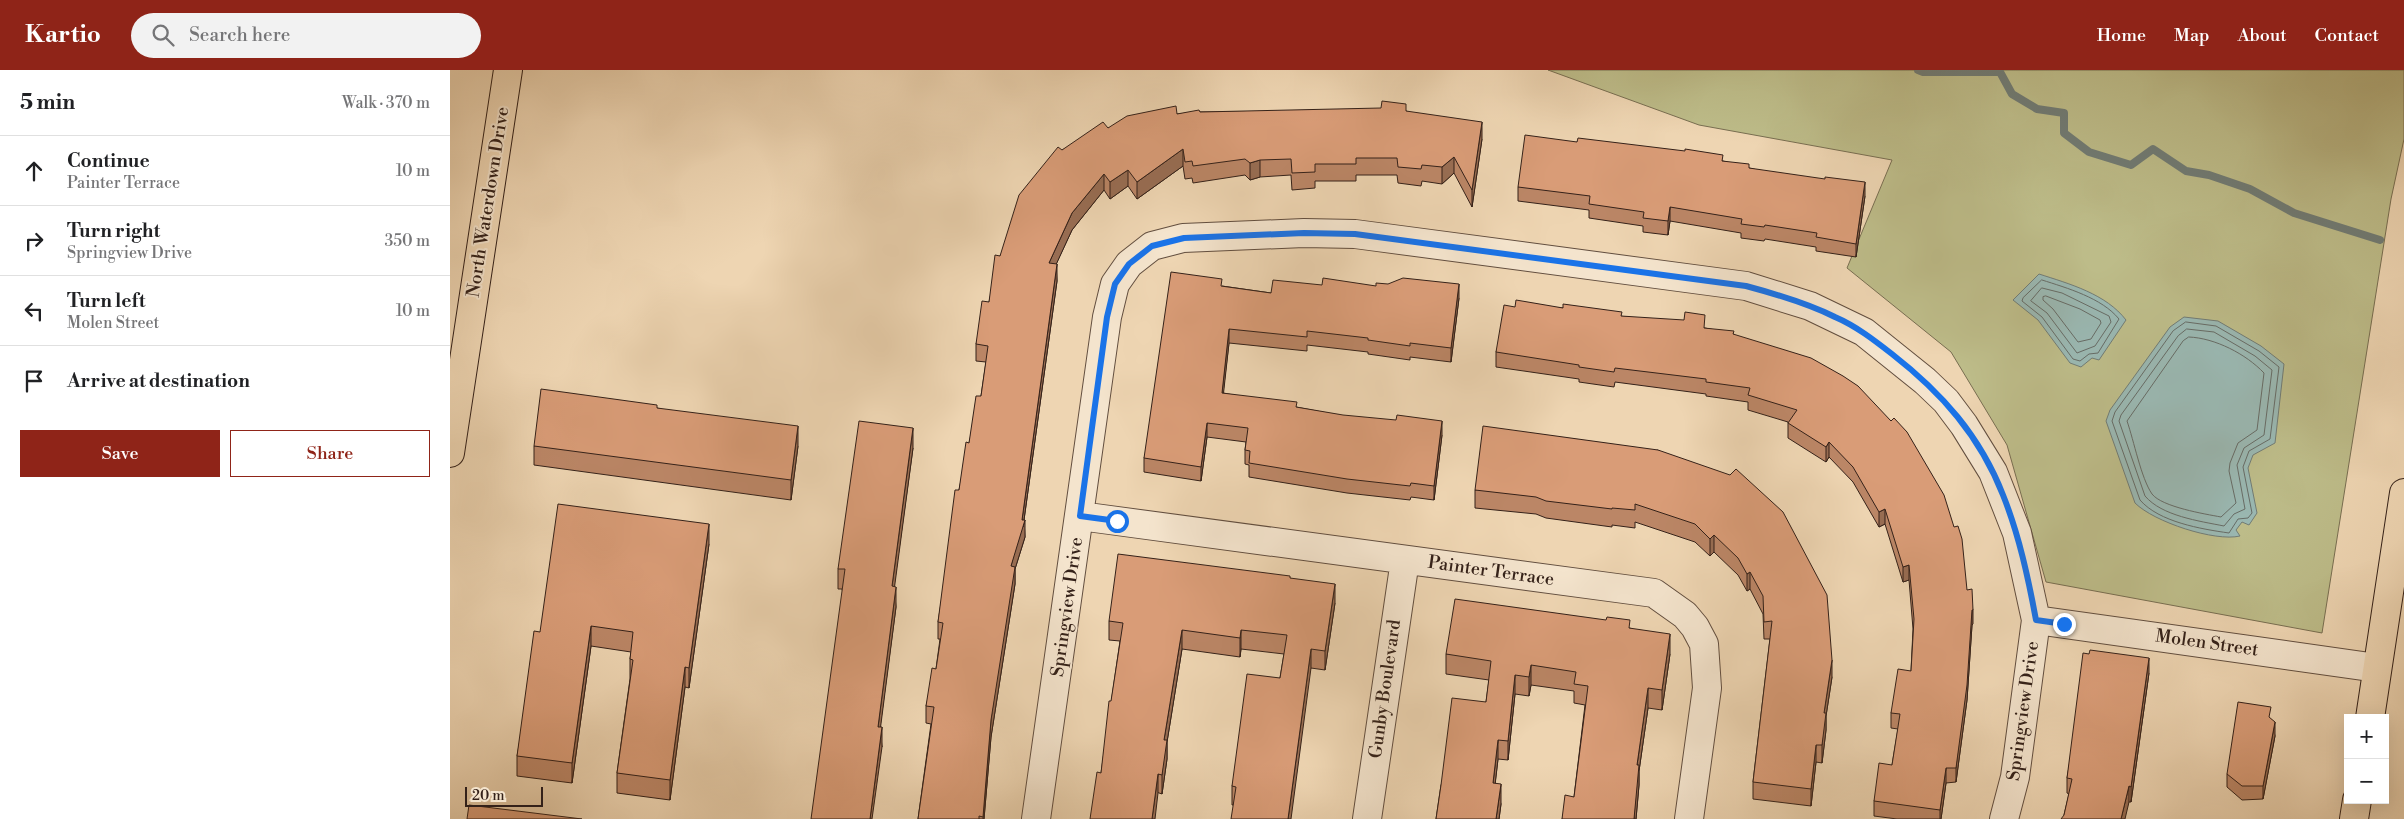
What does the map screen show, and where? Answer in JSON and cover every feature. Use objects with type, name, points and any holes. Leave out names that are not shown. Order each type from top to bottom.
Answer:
[{"type":"main road","name":"North Waterdown Drive","points":[[450,453],[508,70]]},
{"type":"main road","points":[[2371,714],[2404,493]]},
{"type":"main road","points":[[2354,819],[2356,804]]},
{"type":"street","name":"Springview Drive","points":[[1036,819],[1107,317],[1115,284],[1129,264],[1152,246],[1184,238],[1304,233],[1355,234],[1746,286],[1810,306],[1857,328],[1932,387],[1946,401],[1982,451],[2003,495],[2017,533],[2036,620],[2015,777],[2004,819]]},
{"type":"street","name":"Painter Terrace","points":[[1080,516],[1654,593],[1685,614],[1704,644],[1707,688],[1689,819]]},
{"type":"street","name":"Gunby Boulevard","points":[[1367,819],[1404,560]]},
{"type":"street","name":"Molen Street","points":[[2036,620],[2377,668]]},
{"type":"shaded area","points":[[1548,70],[2404,70],[2404,139],[2391,199],[2322,633],[2046,582],[2007,445],[1951,352],[1847,268],[1892,160],[1699,125]]},
{"type":"water","points":[[2039,274],[2087,291],[2108,303],[2126,320],[2099,360],[2092,358],[2081,367],[2070,363],[2038,320],[2013,300]]},
{"type":"water","points":[[2184,317],[2218,321],[2261,346],[2284,364],[2275,443],[2253,455],[2248,468],[2257,513],[2249,525],[2242,522],[2236,530],[2240,536],[2216,536],[2185,529],[2156,517],[2135,503],[2106,421],[2110,410],[2170,327]]},
{"type":"building","points":[[1382,101],[1406,104],[1406,111],[1482,122],[1472,190],[1454,157],[1442,167],[1422,165],[1421,169],[1398,167],[1397,158],[1356,158],[1356,164],[1315,164],[1315,172],[1292,173],[1291,159],[1260,160],[1250,163],[1245,159],[1193,166],[1192,161],[1185,162],[1183,149],[1137,182],[1128,170],[1110,182],[1104,174],[1072,213],[1049,263],[1057,264],[1022,520],[1025,520],[1011,566],[1015,567],[991,720],[983,817],[979,816],[979,819],[918,819],[934,707],[926,706],[932,668],[936,669],[943,623],[938,622],[955,490],[959,490],[966,442],[969,443],[976,396],[981,396],[988,346],[976,344],[982,301],[989,302],[995,255],[1000,256],[1019,195],[1058,147],[1062,150],[1103,122],[1108,128],[1127,116],[1176,106],[1177,114],[1199,110],[1200,112],[1381,108]]},
{"type":"building","points":[[1525,135],[1577,142],[1578,138],[1685,151],[1685,149],[1723,155],[1722,161],[1749,164],[1749,168],[1825,179],[1825,177],[1865,182],[1856,244],[1816,237],[1817,233],[1765,225],[1764,227],[1741,224],[1742,219],[1670,207],[1668,221],[1643,218],[1644,212],[1589,204],[1590,196],[1518,187]]},
{"type":"building","points":[[1171,272],[1222,279],[1221,286],[1271,293],[1273,280],[1322,285],[1323,278],[1376,286],[1376,283],[1388,284],[1403,278],[1459,284],[1451,348],[1410,343],[1410,346],[1368,340],[1368,338],[1307,331],[1307,337],[1229,329],[1222,393],[1297,402],[1296,407],[1343,415],[1396,420],[1397,415],[1442,421],[1434,486],[1411,483],[1410,486],[1347,479],[1249,463],[1250,451],[1245,450],[1248,428],[1207,423],[1201,467],[1144,458]]},
{"type":"building","points":[[1516,300],[1563,308],[1563,304],[1622,312],[1621,316],[1684,320],[1685,312],[1705,315],[1704,328],[1734,331],[1733,334],[1811,358],[1843,376],[1858,386],[1891,421],[1894,418],[1907,432],[1944,495],[1954,527],[1958,526],[1962,539],[1967,590],[1972,589],[1973,610],[1967,685],[1956,768],[1946,768],[1940,810],[1874,801],[1879,763],[1892,765],[1900,714],[1891,713],[1898,669],[1911,671],[1914,619],[1909,565],[1903,567],[1885,509],[1879,512],[1853,467],[1829,442],[1826,447],[1788,423],[1797,410],[1748,395],[1750,388],[1706,382],[1706,379],[1615,368],[1614,372],[1496,352],[1504,305],[1515,307]]},
{"type":"building","points":[[541,389],[657,405],[657,408],[798,426],[791,480],[534,446]]},
{"type":"building","points":[[859,421],[913,428],[892,586],[896,587],[878,727],[882,727],[870,819],[811,819],[845,569],[838,569]]},
{"type":"building","points":[[1483,426],[1658,450],[1730,475],[1736,469],[1783,512],[1827,595],[1832,660],[1824,713],[1826,713],[1822,745],[1816,745],[1811,789],[1753,782],[1772,621],[1764,622],[1763,596],[1750,572],[1747,574],[1738,558],[1714,535],[1710,539],[1695,524],[1635,504],[1635,510],[1612,509],[1475,490]]},
{"type":"building","points":[[558,504],[709,524],[689,668],[685,667],[670,780],[617,773],[633,660],[630,659],[633,632],[591,626],[572,763],[517,756],[534,631],[540,632]]},
{"type":"building","points":[[1118,554],[1290,576],[1290,578],[1335,584],[1325,651],[1311,649],[1288,819],[1231,819],[1236,787],[1232,786],[1247,674],[1280,678],[1287,635],[1241,630],[1240,638],[1182,630],[1164,740],[1167,740],[1162,775],[1158,774],[1152,819],[1090,819],[1097,772],[1101,773],[1109,701],[1111,701],[1123,623],[1109,621]]},
{"type":"building","points":[[1455,599],[1606,620],[1607,617],[1630,620],[1629,628],[1670,634],[1662,690],[1648,688],[1637,765],[1639,765],[1634,819],[1562,819],[1565,795],[1574,797],[1588,686],[1574,684],[1576,672],[1531,665],[1529,677],[1515,675],[1508,741],[1498,740],[1493,783],[1501,784],[1496,819],[1436,819],[1452,698],[1486,702],[1491,661],[1446,654]]},
{"type":"building","points":[[2090,650],[2149,658],[2131,787],[2129,786],[2121,819],[2061,819],[2064,815],[2072,779],[2067,778],[2083,653],[2089,654]]},
{"type":"building","points":[[2238,702],[2271,707],[2269,717],[2275,722],[2263,786],[2242,786],[2227,774]]},
{"type":"building","points":[[469,805],[582,819],[467,819]]},
{"type":"waterway","points":[[1918,70],[1923,72],[2000,72],[2012,94],[2037,109],[2064,113],[2064,133],[2089,152],[2131,165],[2153,149],[2186,171],[2209,175],[2250,189],[2294,213],[2380,240]]},
{"type":"route","points":[[1117,521],[1080,516],[1107,317],[1115,284],[1129,264],[1152,246],[1184,238],[1304,233],[1355,234],[1746,286],[1777,294],[1837,317],[1864,332],[1925,380],[1946,401],[1964,425],[1982,451],[2003,495],[2017,533],[2036,620],[2064,624]]}]
